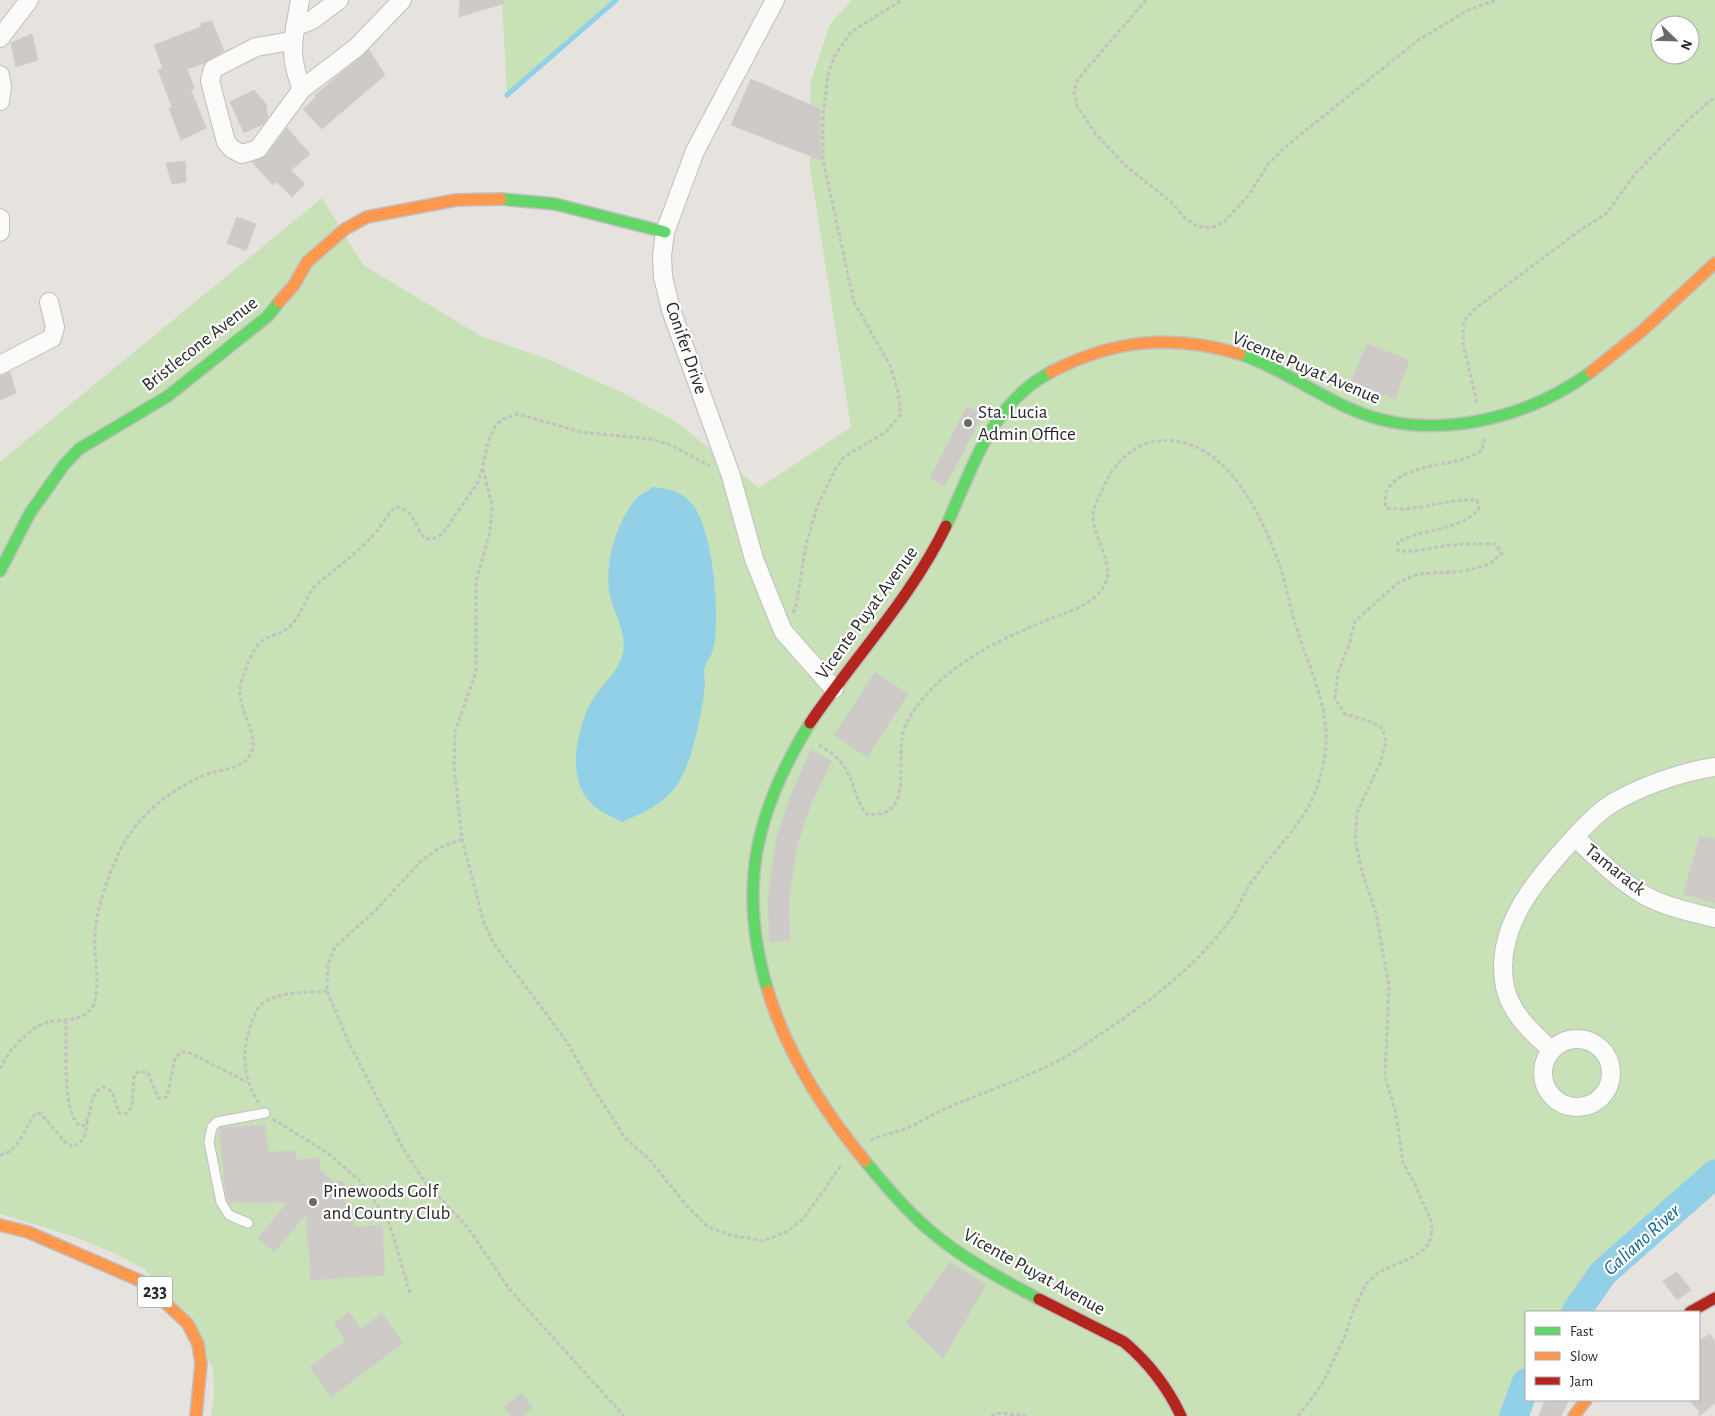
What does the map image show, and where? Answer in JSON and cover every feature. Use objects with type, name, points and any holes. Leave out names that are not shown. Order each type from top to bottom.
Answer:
[{"type":"street","points":[[0,38],[29,0]]},
{"type":"street","points":[[300,0],[293,34],[292,57],[302,90]]},
{"type":"street","points":[[339,0],[293,34],[256,47],[213,69],[210,81],[226,142],[232,150],[242,154],[258,149],[302,90],[357,47],[402,0]]},
{"type":"street","name":"Conifer Drive","points":[[775,0],[694,151],[665,232],[662,256],[663,277],[672,310],[731,476],[754,559],[783,631],[834,689]]},
{"type":"street","points":[[0,75],[2,86],[0,101]]},
{"type":"street","name":"Bristlecone Avenue","points":[[0,571],[30,513],[64,465],[79,449],[168,396],[226,351],[268,316],[294,285],[307,262],[345,229],[367,217],[456,200],[499,199],[555,204],[665,232]]},
{"type":"street","points":[[0,218],[0,232]]},
{"type":"street","name":"Vicente Puyat Avenue","points":[[1181,1416],[1159,1376],[1145,1358],[1124,1342],[981,1267],[933,1233],[904,1206],[852,1148],[804,1078],[784,1040],[759,962],[752,915],[755,859],[763,818],[788,759],[834,689],[916,580],[937,545],[983,444],[998,419],[1016,396],[1028,387],[1082,357],[1132,342],[1192,341],[1246,356],[1292,376],[1336,402],[1371,417],[1414,426],[1462,424],[1481,421],[1521,408],[1562,391],[1601,366],[1715,263]]},
{"type":"street","points":[[0,365],[52,338],[55,327],[49,302]]},
{"type":"street","points":[[1551,1050],[1514,1011],[1505,987],[1506,941],[1534,882],[1594,817],[1613,804],[1661,781],[1715,767]]},
{"type":"street","name":"Tamarack","points":[[1575,837],[1622,880],[1640,893],[1690,912],[1715,918]]},
{"type":"street","name":"233","points":[[0,1225],[28,1232],[143,1282],[177,1312],[188,1324],[198,1344],[201,1364],[196,1416]]},
{"type":"street","points":[[1692,1311],[1715,1298]]},
{"type":"street","points":[[1574,1416],[1585,1401]]},
{"type":"lane","points":[[248,1223],[229,1215],[221,1202],[213,1168],[210,1134],[217,1122],[265,1113]]},
{"type":"path","points":[[783,631],[796,606],[806,545],[817,507],[836,468],[844,457],[886,432],[901,414],[898,392],[891,367],[854,302],[824,166],[823,116],[828,74],[841,45],[851,32],[902,0]]},
{"type":"path","points":[[1146,0],[1078,79],[1074,90],[1078,106],[1096,134],[1127,167],[1165,197],[1185,218],[1197,226],[1210,228],[1223,223],[1248,196],[1269,163],[1290,143],[1409,47],[1466,11],[1496,0]]},
{"type":"path","points":[[1298,1416],[1321,1386],[1345,1336],[1353,1311],[1366,1284],[1379,1272],[1413,1257],[1426,1248],[1431,1238],[1432,1223],[1414,1182],[1403,1163],[1396,1114],[1385,1076],[1389,987],[1376,913],[1363,875],[1356,841],[1357,812],[1382,761],[1386,742],[1382,729],[1372,722],[1345,714],[1334,698],[1338,672],[1349,645],[1355,621],[1400,582],[1420,574],[1465,571],[1490,564],[1502,553],[1495,544],[1478,543],[1413,552],[1398,551],[1398,542],[1410,535],[1470,519],[1479,509],[1477,500],[1466,499],[1401,510],[1386,508],[1385,496],[1390,485],[1410,473],[1438,464],[1462,460],[1482,451],[1484,442],[1481,421],[1463,343],[1464,321],[1476,308],[1582,229],[1607,213],[1634,175],[1688,120],[1715,97]]},
{"type":"path","points":[[0,1069],[18,1043],[32,1031],[47,1023],[83,1016],[95,1003],[96,918],[117,856],[134,827],[154,807],[191,780],[241,764],[253,749],[254,739],[240,705],[239,694],[241,681],[255,649],[261,641],[288,629],[299,615],[313,588],[358,551],[396,506],[410,513],[421,534],[426,539],[436,538],[443,533],[479,482],[484,469],[489,438],[496,425],[503,419],[518,414],[581,432],[650,439],[671,445],[731,476]]},
{"type":"path","points":[[484,469],[492,505],[490,532],[476,581],[476,672],[457,724],[454,740],[456,794],[462,839],[484,923],[494,944],[567,1042],[625,1138],[649,1159],[687,1206],[707,1226],[730,1235],[764,1241],[786,1232],[803,1218],[852,1148],[886,1134],[903,1130],[940,1111],[977,1097],[1065,1058],[1142,1008],[1164,990],[1231,919],[1252,881],[1292,833],[1311,805],[1325,753],[1324,711],[1314,672],[1297,630],[1279,564],[1242,488],[1219,461],[1197,447],[1177,441],[1143,444],[1116,463],[1093,511],[1094,530],[1108,570],[1106,584],[1092,601],[968,659],[941,678],[924,698],[905,726],[900,751],[898,802],[894,810],[878,816],[866,814],[857,803],[845,767],[834,755],[804,734]]},
{"type":"path","points":[[462,839],[439,848],[421,861],[376,910],[335,947],[328,964],[327,991],[350,1045],[404,1150],[425,1182],[469,1229],[510,1290],[624,1416]]},
{"type":"path","points":[[327,991],[289,995],[262,1003],[249,1027],[245,1043],[244,1067],[248,1083],[265,1113],[329,1154],[360,1181],[389,1222],[410,1293]]},
{"type":"path","points":[[66,1020],[68,1096],[71,1113],[73,1120],[80,1126],[84,1125],[88,1119]]},
{"type":"path","points":[[0,1155],[10,1153],[36,1113],[41,1114],[65,1142],[73,1147],[84,1138],[94,1094],[103,1087],[112,1091],[119,1113],[126,1114],[132,1106],[134,1075],[140,1071],[148,1073],[158,1098],[167,1098],[175,1059],[181,1052],[190,1053],[248,1083]]},
{"type":"path","points":[[991,1416],[1000,1413],[1026,1416]]},
{"type":"green space","points":[[502,0],[616,0],[507,95]]},
{"type":"green space","points":[[852,0],[1715,0],[1715,1174],[1603,1273],[1577,1311],[1525,1311],[1525,1386],[1514,1416],[211,1416],[214,1396],[213,1367],[145,1269],[114,1253],[75,1237],[0,1214],[0,462],[322,198],[363,265],[481,336],[547,359],[621,392],[675,421],[759,488],[851,427],[810,167],[811,81],[830,24]]},
{"type":"water","points":[[653,487],[680,494],[693,505],[700,517],[706,534],[714,577],[716,599],[715,639],[712,653],[704,668],[705,685],[697,733],[681,778],[670,794],[663,800],[648,810],[622,822],[597,808],[582,792],[576,765],[577,749],[579,734],[589,707],[615,670],[623,652],[623,636],[611,598],[608,579],[614,541],[630,507],[639,497]]},
{"type":"building","points":[[460,0],[505,0],[505,3],[459,17]]},
{"type":"building","points":[[212,21],[224,51],[204,63],[187,69],[194,88],[191,90],[206,128],[181,140],[169,108],[172,107],[158,70],[163,68],[154,45],[201,27],[201,23]]},
{"type":"building","points":[[32,34],[38,60],[16,67],[11,43]]},
{"type":"building","points":[[369,50],[385,75],[322,129],[303,109],[316,97],[315,95]]},
{"type":"building","points":[[751,79],[820,109],[821,160],[731,125]]},
{"type":"building","points":[[254,90],[266,104],[268,118],[263,124],[244,133],[230,102]]},
{"type":"building","points":[[287,128],[310,154],[291,170],[305,184],[292,197],[277,182],[273,185],[252,162],[266,156]]},
{"type":"building","points":[[185,161],[186,182],[172,184],[166,163]]},
{"type":"building","points":[[237,217],[256,224],[246,251],[227,243]]},
{"type":"building","points":[[1367,344],[1409,360],[1395,399],[1351,381]]},
{"type":"building","points":[[10,372],[16,393],[0,400],[0,376]]},
{"type":"building","points":[[967,406],[983,414],[945,486],[930,478]]},
{"type":"building","points":[[875,672],[908,694],[867,757],[834,735]]},
{"type":"building","points":[[811,750],[832,761],[812,801],[797,846],[789,898],[790,940],[770,943],[768,898],[776,841],[791,795]]},
{"type":"building","points":[[1700,836],[1715,839],[1715,903],[1683,894]]},
{"type":"building","name":"Pinewoods Golf and Country Club","points":[[265,1125],[268,1152],[295,1151],[296,1160],[320,1158],[319,1169],[333,1182],[344,1181],[346,1204],[352,1204],[354,1227],[382,1225],[385,1275],[311,1280],[306,1215],[274,1252],[258,1238],[288,1202],[229,1203],[226,1195],[219,1128]]},
{"type":"building","points":[[950,1262],[986,1285],[943,1358],[906,1323]]},
{"type":"building","points":[[1677,1272],[1691,1290],[1677,1300],[1663,1281]]},
{"type":"building","points":[[349,1312],[361,1329],[382,1313],[403,1343],[331,1397],[310,1367],[346,1340],[334,1324]]},
{"type":"building","points":[[1710,1334],[1715,1342],[1715,1403],[1699,1416],[1699,1411],[1690,1401],[1700,1401],[1700,1340]]},
{"type":"building","points":[[522,1393],[533,1408],[523,1416],[511,1416],[504,1407]]},
{"type":"building","points":[[1545,1401],[1568,1401],[1561,1416],[1539,1416]]},
{"type":"waterway","points":[[507,95],[616,0]]},
{"type":"waterway","name":"Galiano River","points":[[1577,1311],[1603,1273],[1715,1174]]},
{"type":"waterway","name":"Galiano River","points":[[1514,1416],[1525,1386]]},
{"type":"traffic: fast","points":[[501,199],[555,204],[665,232]]},
{"type":"traffic: fast","points":[[0,571],[30,513],[64,465],[79,449],[168,396],[268,316],[279,302]]},
{"type":"traffic: fast","points":[[1240,354],[1269,366],[1353,410],[1383,420],[1413,425],[1445,425],[1507,414],[1537,403],[1565,389],[1591,372]]},
{"type":"traffic: fast","points":[[946,526],[975,460],[999,419],[1013,401],[1030,385],[1051,372]]},
{"type":"traffic: fast","points":[[768,991],[759,954],[754,919],[753,885],[757,852],[764,820],[776,788],[791,756],[810,723]]},
{"type":"traffic: fast","points":[[865,1161],[919,1221],[940,1239],[981,1267],[1039,1299]]},
{"type":"traffic: slow","points":[[279,302],[294,285],[307,262],[345,229],[367,217],[456,200],[501,199]]},
{"type":"traffic: slow","points":[[1591,372],[1642,331],[1715,263]]},
{"type":"traffic: slow","points":[[1051,372],[1098,352],[1144,343],[1191,344],[1240,354]]},
{"type":"traffic: slow","points":[[768,991],[785,1037],[796,1059],[835,1122],[865,1161]]},
{"type":"traffic: slow","points":[[0,1225],[28,1232],[143,1282],[188,1324],[198,1344],[201,1364],[196,1416]]},
{"type":"traffic: slow","points":[[1574,1416],[1585,1401]]},
{"type":"traffic: jam","points":[[810,723],[899,603],[932,552],[946,526]]},
{"type":"traffic: jam","points":[[1692,1311],[1715,1298]]},
{"type":"traffic: jam","points":[[1039,1299],[1124,1342],[1157,1376],[1181,1416]]},
{"type":"place","name":"Sta. Lucia Admin Office","points":[[968,423]]},
{"type":"place","name":"Pinewoods Golf and Country Club","points":[[313,1202]]}]
